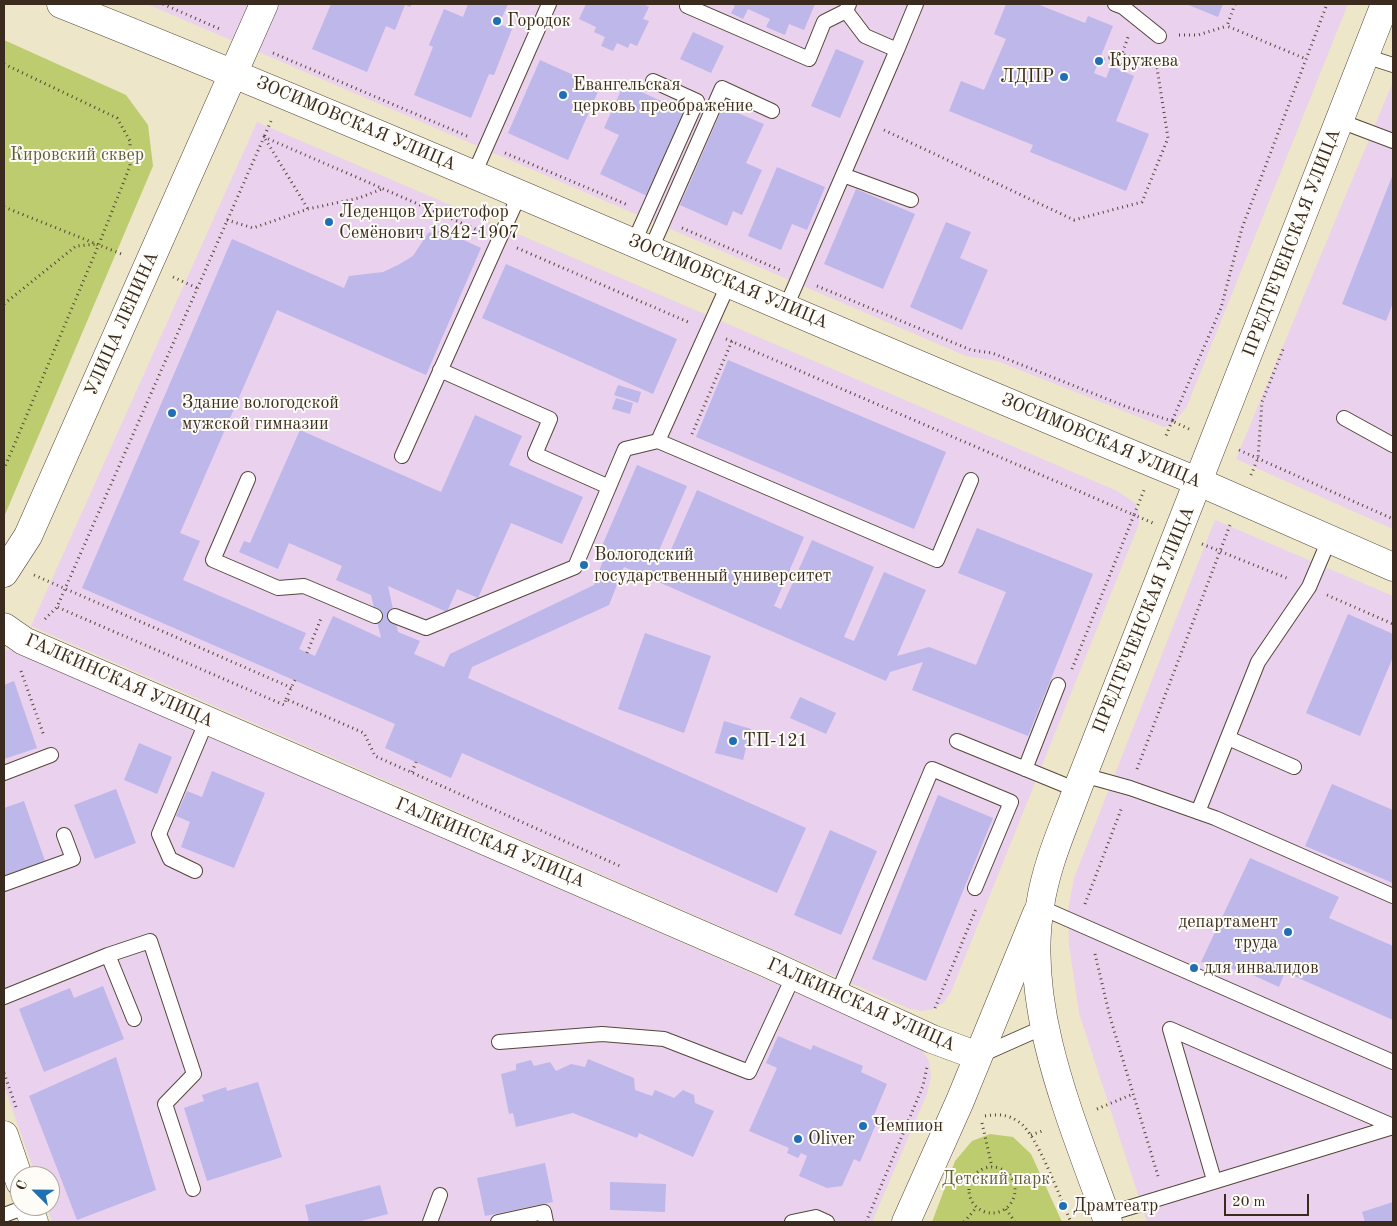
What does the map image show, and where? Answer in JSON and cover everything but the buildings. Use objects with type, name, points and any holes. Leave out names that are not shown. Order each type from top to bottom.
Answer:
[{"type":"street","name":"ЗОСИМОВСКАЯ УЛИЦА","points":[[61,4],[234,73],[520,193],[1199,482],[1393,567]]},
{"type":"street","name":"УЛИЦА ЛЕНИНА","points":[[4,572],[28,536],[264,4]]},
{"type":"street","name":"ПРЕДТЕЧЕНСКАЯ УЛИЦА","points":[[1106,1219],[1071,1118],[1044,1027],[1036,974],[1040,907],[1049,865],[1385,4]]},
{"type":"street","name":"ГАЛКИНСКАЯ УЛИЦА","points":[[4,627],[24,641],[794,975],[932,1039],[978,1056]]},
{"type":"street","points":[[906,1222],[960,1100],[1040,907]]},
{"type":"street","points":[[4,1135],[15,1166]]},
{"type":"lane","points":[[474,174],[549,4]]},
{"type":"lane","points":[[688,4],[686,6],[809,59],[824,22],[848,8],[865,36],[897,50]]},
{"type":"lane","points":[[786,307],[916,4]]},
{"type":"lane","points":[[1119,6],[1159,36]]},
{"type":"lane","points":[[1365,56],[1393,65]]},
{"type":"lane","points":[[642,246],[647,213],[697,101],[653,81]]},
{"type":"lane","points":[[642,246],[663,220],[722,88],[772,110]]},
{"type":"lane","points":[[1340,121],[1393,141]]},
{"type":"lane","points":[[843,175],[911,200]]},
{"type":"lane","points":[[402,456],[520,193]]},
{"type":"lane","points":[[658,441],[729,283]]},
{"type":"lane","points":[[440,370],[550,420],[535,454],[609,487]]},
{"type":"lane","points":[[1344,418],[1393,445]]},
{"type":"lane","points":[[395,616],[426,628],[575,567],[625,449],[658,441],[937,560],[971,480]]},
{"type":"lane","points":[[248,479],[213,560],[278,588],[304,586],[375,616]]},
{"type":"lane","points":[[1198,812],[1258,662],[1310,587],[1329,540]]},
{"type":"lane","points":[[1025,768],[1058,685]]},
{"type":"lane","points":[[195,871],[170,859],[159,834],[207,720]]},
{"type":"lane","points":[[1228,738],[1294,767]]},
{"type":"lane","points":[[957,741],[1025,768],[1080,782],[1130,788],[1198,812],[1393,896]]},
{"type":"lane","points":[[4,773],[51,756]]},
{"type":"lane","points":[[837,995],[932,769],[1011,802],[974,888]]},
{"type":"lane","points":[[4,884],[73,859],[64,835]]},
{"type":"lane","points":[[1040,907],[1393,1062]]},
{"type":"lane","points":[[4,998],[108,955],[150,941],[194,1074],[165,1104],[193,1189]]},
{"type":"lane","points":[[108,955],[134,1020]]},
{"type":"lane","points":[[499,1042],[602,1034],[664,1039],[749,1072],[794,975]]},
{"type":"lane","points":[[978,1056],[1044,1027]]},
{"type":"lane","points":[[1214,1180],[1170,1029],[1393,1126]]},
{"type":"lane","points":[[1106,1219],[1164,1196],[1393,1126]]},
{"type":"lane","points":[[430,1222],[440,1195]]},
{"type":"lane","points":[[498,1222],[544,1212],[546,1222]]},
{"type":"lane","points":[[792,1222],[816,1217],[827,1222]]},
{"type":"path","points":[[163,4],[647,213]]},
{"type":"path","points":[[1227,26],[1235,4]]},
{"type":"path","points":[[1072,671],[1172,421],[1221,308],[1242,228],[1327,4]]},
{"type":"path","points":[[1119,6],[1129,34],[1122,54]]},
{"type":"path","points":[[1159,36],[1198,35],[1227,26],[1306,59]]},
{"type":"path","points":[[866,122],[1074,220],[1142,202],[1168,138],[1157,68],[1122,54],[1099,61]]},
{"type":"path","points":[[4,64],[117,118],[130,141],[130,166],[4,469]]},
{"type":"path","points":[[264,137],[1134,515]]},
{"type":"path","points":[[264,137],[308,209]]},
{"type":"path","points":[[264,137],[57,607],[284,705],[295,680]]},
{"type":"path","points":[[227,220],[253,228],[308,209],[359,198],[383,189]]},
{"type":"path","points":[[4,207],[99,244],[197,288]]},
{"type":"path","points":[[663,220],[971,350],[992,352],[1127,408],[1172,421],[1393,519]]},
{"type":"path","points":[[4,304],[76,246],[99,244]]},
{"type":"path","points":[[1258,458],[1262,402],[1287,339]]},
{"type":"path","points":[[690,438],[711,396],[732,341]]},
{"type":"path","points":[[1164,1196],[1110,1017],[1088,927],[1085,903],[1218,551]]},
{"type":"path","points":[[67,588],[292,688]]},
{"type":"path","points":[[307,653],[330,598]]},
{"type":"path","points":[[17,662],[51,756]]},
{"type":"path","points":[[286,699],[364,733],[375,756],[624,868]]},
{"type":"path","points":[[412,772],[416,762]]},
{"type":"path","points":[[866,1222],[923,1086],[937,1009],[977,908]]},
{"type":"path","points":[[928,1005],[937,1009]]},
{"type":"path","points":[[923,1086],[960,1100],[980,1116],[1001,1114],[1019,1122],[1031,1135],[1071,1222]]},
{"type":"path","points":[[992,1167],[1005,1171],[1014,1183],[1014,1197],[1006,1209],[996,1213],[986,1213],[976,1208],[969,1196],[970,1182],[978,1171],[992,1167]]},
{"type":"path","points":[[964,1222],[976,1208]]},
{"type":"path","points":[[1006,1209],[1014,1222]]},
{"type":"shaded area","points":[[147,4],[1348,4],[1187,406],[1173,424],[1164,427],[997,361],[966,356]]},
{"type":"shaded area","points":[[1393,82],[1393,529],[1236,459]]},
{"type":"shaded area","name":"Вологодский государственный университет","points":[[257,122],[1117,491],[1135,503],[1139,513],[1139,524],[951,992],[944,1002],[934,1009],[922,1011],[910,1009],[31,626]]},
{"type":"shaded area","points":[[1215,520],[1393,596],[1393,1222],[1147,1222],[1079,1013],[1069,944],[1068,910],[1074,878]]},
{"type":"shaded area","points":[[10,649],[907,1041],[922,1050],[929,1061],[931,1077],[927,1094],[872,1222],[52,1222],[50,1216],[60,1216],[60,1166],[32,1166],[4,1086],[4,651]]},
{"type":"green space","name":"Кировский сквер","points":[[4,40],[126,95],[148,125],[153,166],[4,517]]},
{"type":"green space","name":"Детский парк","points":[[990,1134],[1013,1137],[1031,1154],[1062,1222],[932,1222],[955,1161],[972,1141]]},
{"type":"place","name":"Городок","points":[[497,21]]},
{"type":"place","name":"Кружева","points":[[1099,61]]},
{"type":"place","name":"ЛДПР","points":[[1064,77]]},
{"type":"place","name":"Евангельская церковь преображение","points":[[563,95]]},
{"type":"place","name":"Леденцов Христофор Семёнович 1842-1907","points":[[329,222]]},
{"type":"place","name":"Здание вологодской мужской гимназии","points":[[172,413]]},
{"type":"place","name":"Вологодский государственный университет","points":[[584,565]]},
{"type":"place","name":"ТП-121","points":[[733,741]]},
{"type":"place","name":"департамент труда","points":[[1288,932]]},
{"type":"place","name":"для инвалидов","points":[[1194,968]]},
{"type":"place","name":"Чемпион","points":[[863,1126]]},
{"type":"place","name":"Oliver","points":[[798,1139]]},
{"type":"place","name":"Драмтеатр","points":[[1063,1206]]}]
